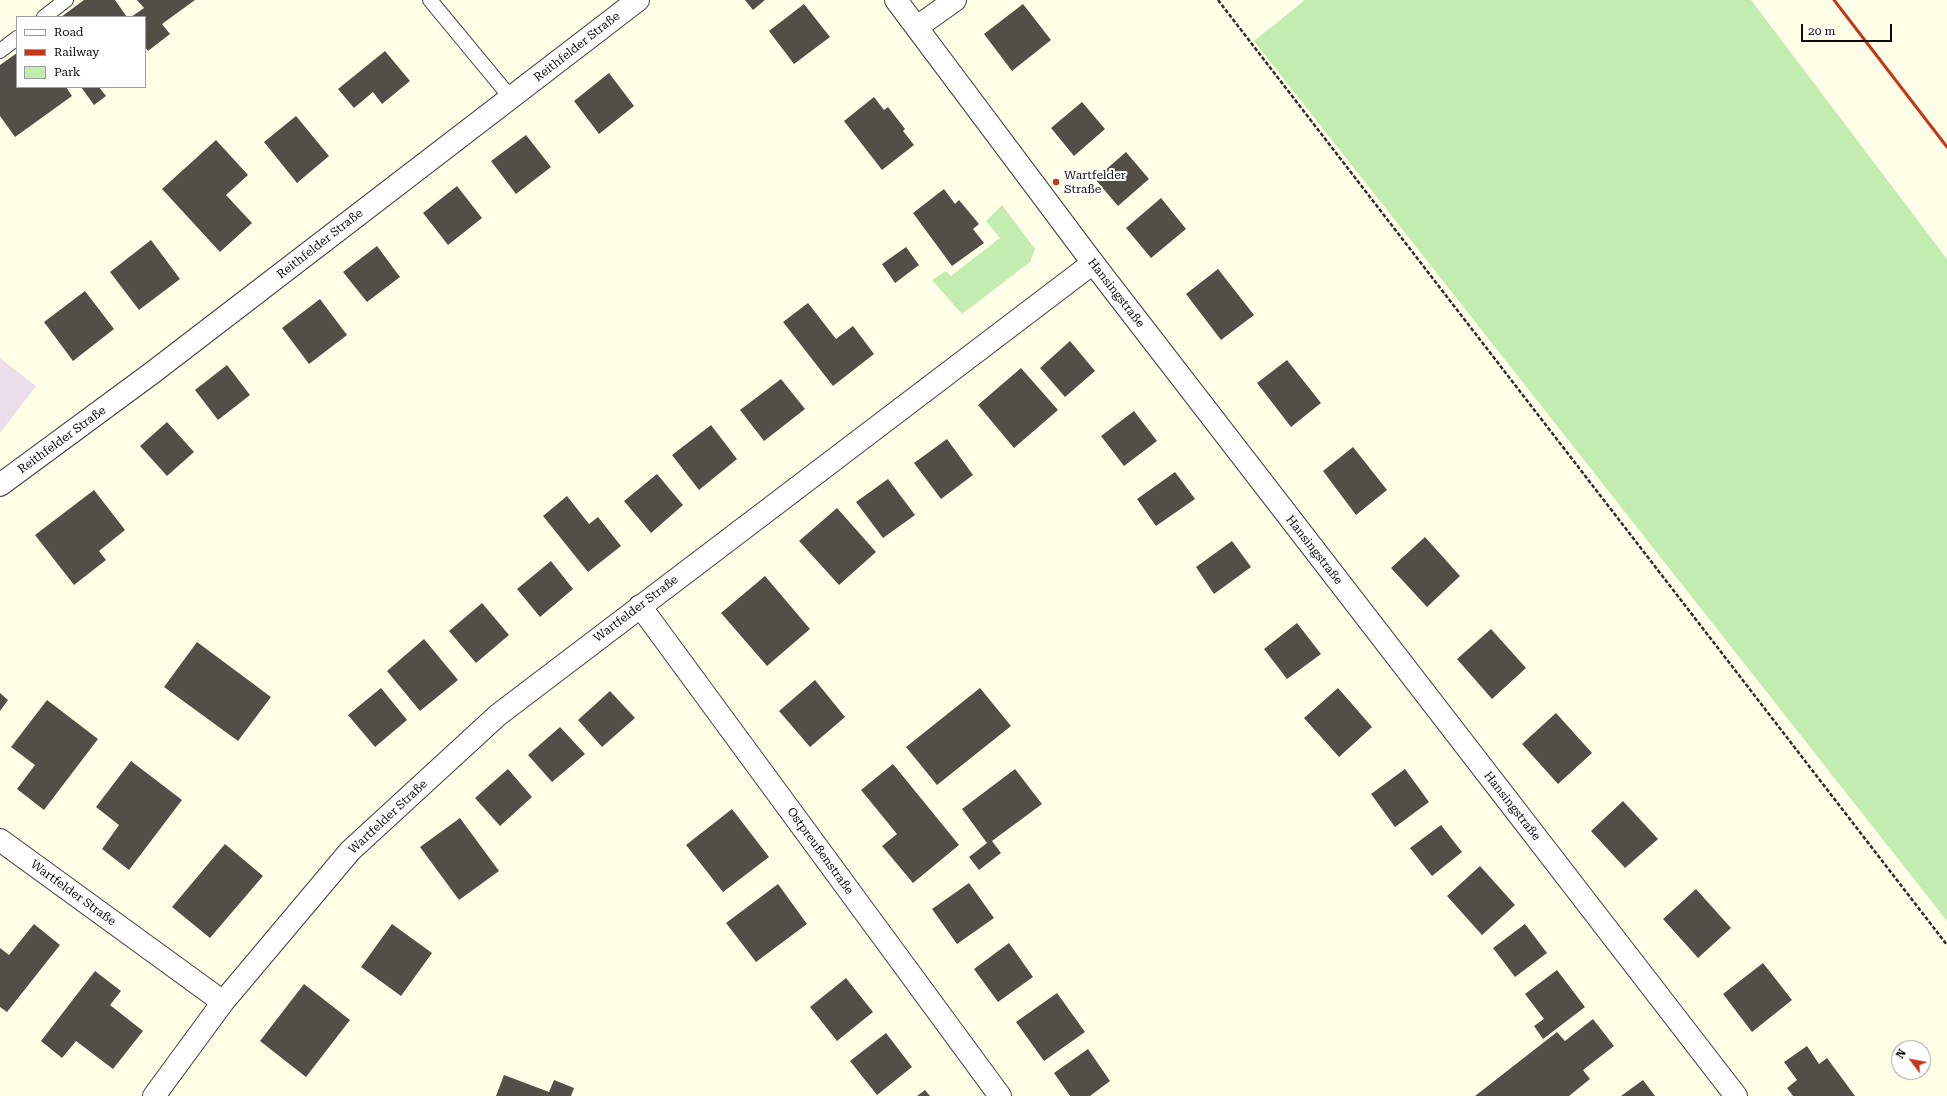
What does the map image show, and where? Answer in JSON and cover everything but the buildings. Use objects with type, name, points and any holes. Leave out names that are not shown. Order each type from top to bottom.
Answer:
[{"type":"street","name":"Reithfelder Straße","points":[[0,485],[152,374],[638,0]]},
{"type":"street","name":"Hansingstraße","points":[[896,0],[1093,263],[1736,1096]]},
{"type":"street","points":[[917,28],[955,0]]},
{"type":"street","name":"Wartfelder Straße","points":[[154,1096],[223,1002],[350,851],[498,715],[1093,263]]},
{"type":"street","name":"Ostpreußenstraße","points":[[640,606],[1000,1096]]},
{"type":"street","name":"Wartfelder Straße","points":[[0,840],[223,1002]]},
{"type":"lane","points":[[45,16],[66,0]]},
{"type":"lane","points":[[430,0],[511,98]]},
{"type":"lane","points":[[0,51],[16,39]]},
{"type":"path","points":[[1218,0],[1947,946]]},
{"type":"shaded area","points":[[0,358],[36,386],[0,433]]},
{"type":"green space","points":[[1305,0],[1751,0],[1947,259],[1947,921],[1254,41]]},
{"type":"green space","points":[[1002,205],[1035,249],[1030,262],[962,314],[932,280],[946,271],[951,276],[1000,238],[986,221]]},
{"type":"railway","points":[[1834,0],[1947,147]]},
{"type":"place","name":"Wartfelder Straße","points":[[1056,182]]}]
